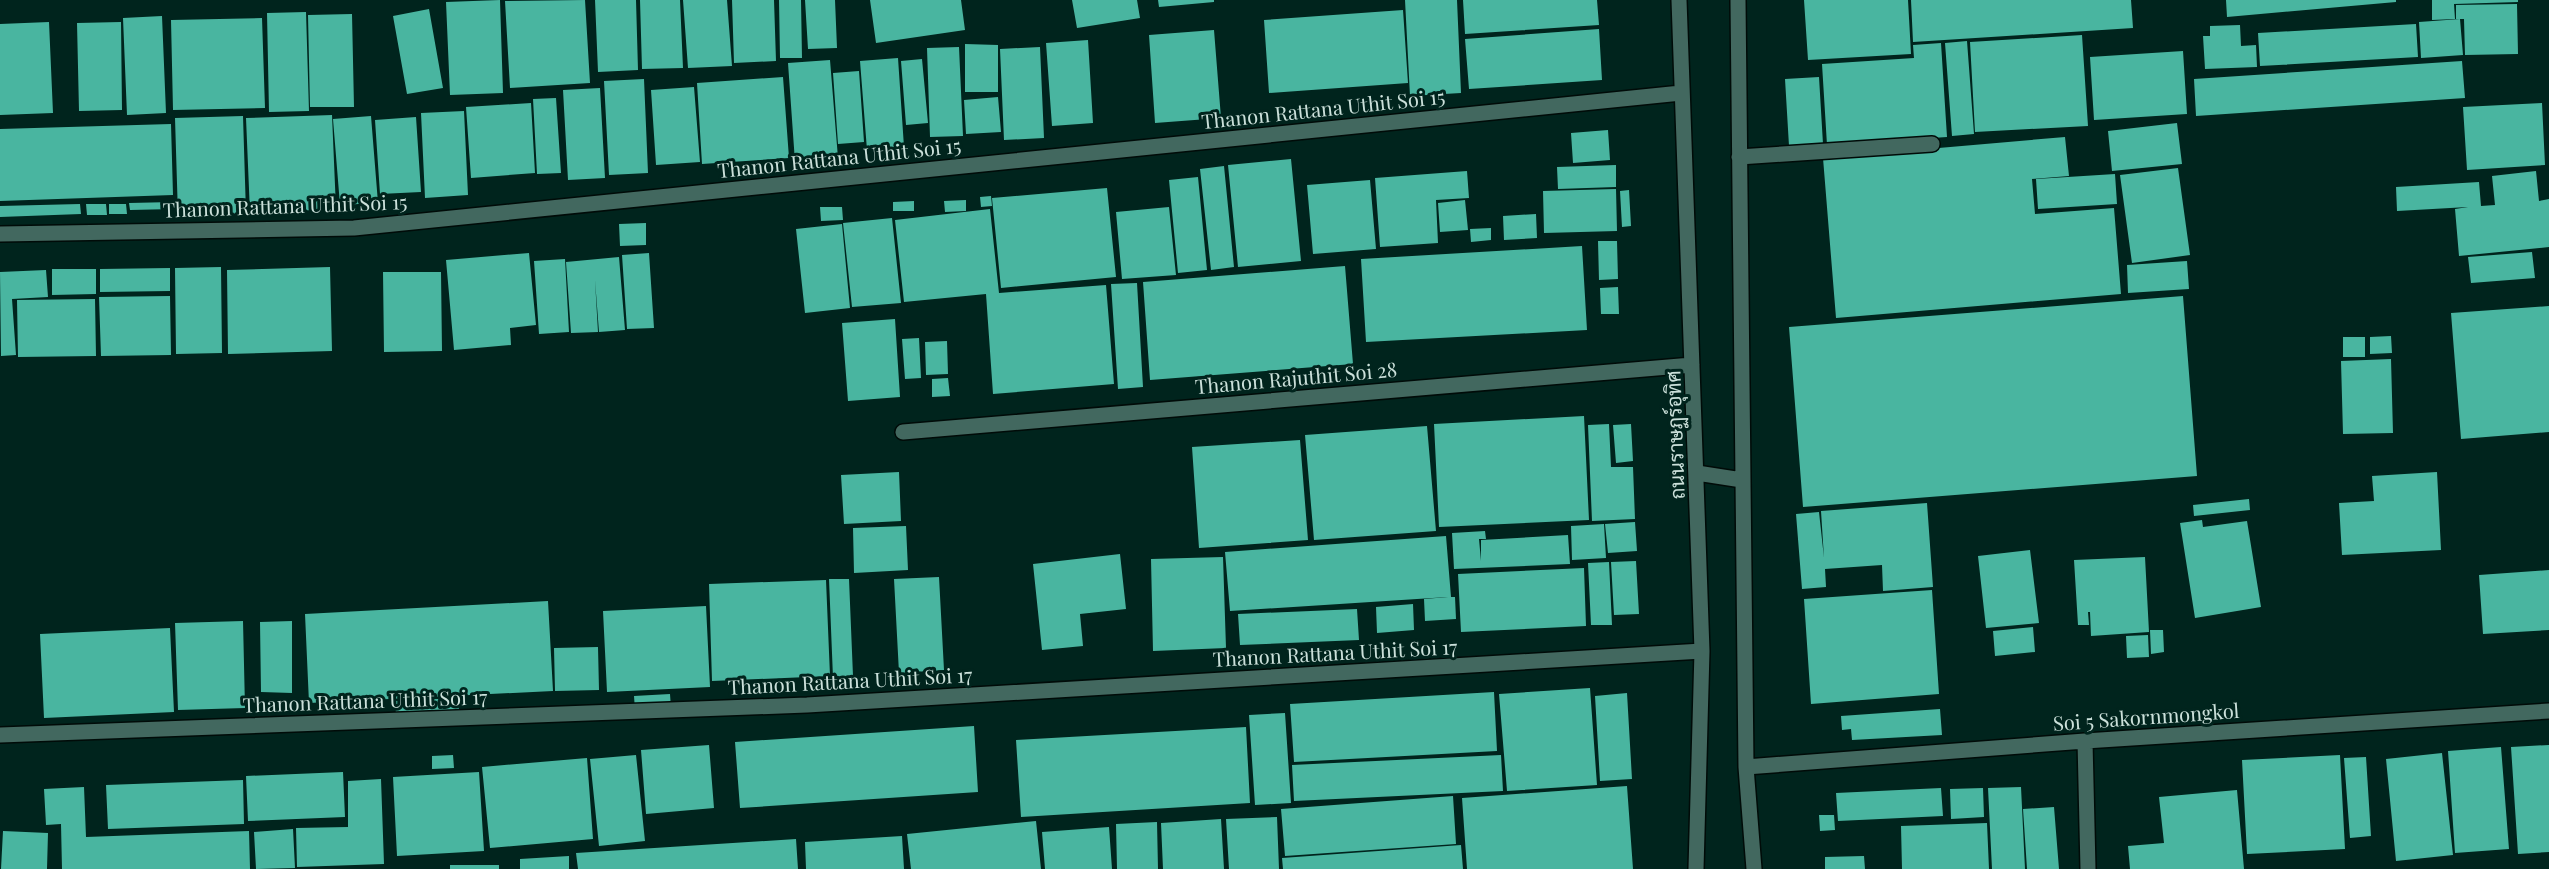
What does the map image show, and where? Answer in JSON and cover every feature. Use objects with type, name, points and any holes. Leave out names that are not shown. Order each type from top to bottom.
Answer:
[{"type":"street","name":"ถนนราษฏร์อุทิศ","points":[[1679,0],[1702,651],[1696,869]]},
{"type":"street","points":[[1738,0],[1746,767],[1754,869]]},
{"type":"street","name":"Thanon Rattana Uthit Soi 15","points":[[0,234],[354,228],[1681,93]]},
{"type":"street","points":[[1739,157],[1932,144]]},
{"type":"street","name":"Thanon Rajuthit Soi 28","points":[[903,432],[1692,365]]},
{"type":"street","points":[[1697,473],[1742,480]]},
{"type":"street","name":"Thanon Rattana Uthit Soi 17","points":[[0,735],[807,705],[1702,651]]},
{"type":"street","name":"Soi 5 Sakornmongkol","points":[[1746,767],[2085,741],[2549,711]]},
{"type":"street","points":[[2085,741],[2088,869]]},
{"type":"building","points":[[500,0],[503,93],[450,95],[446,2]]},
{"type":"building","points":[[585,0],[590,83],[510,88],[505,1]]},
{"type":"building","points":[[595,0],[636,0],[638,70],[598,72]]},
{"type":"building","points":[[640,0],[680,0],[683,68],[642,69]]},
{"type":"building","points":[[683,0],[727,0],[732,66],[688,68]]},
{"type":"building","points":[[732,0],[774,0],[776,61],[734,63]]},
{"type":"building","points":[[779,0],[801,0],[802,58],[780,58]]},
{"type":"building","points":[[805,0],[835,0],[837,48],[808,49]]},
{"type":"building","points":[[870,0],[961,0],[965,30],[876,43]]},
{"type":"building","points":[[1072,0],[1137,0],[1140,18],[1077,28]]},
{"type":"building","points":[[1158,0],[1214,0],[1214,2],[1159,7]]},
{"type":"building","points":[[1405,0],[1457,0],[1461,93],[1410,96]]},
{"type":"building","points":[[1463,0],[1597,0],[1599,25],[1465,34]]},
{"type":"building","points":[[1804,0],[1908,0],[1911,54],[1808,60]]},
{"type":"building","points":[[1911,0],[2131,0],[2133,28],[1913,42]]},
{"type":"building","points":[[2226,0],[2396,0],[2396,2],[2227,17]]},
{"type":"building","points":[[2432,0],[2518,0],[2518,2],[2454,4],[2455,19],[2432,20]]},
{"type":"building","points":[[2517,4],[2518,54],[2465,55],[2464,19],[2456,19],[2456,5]]},
{"type":"building","points":[[429,9],[443,88],[407,94],[393,16]]},
{"type":"building","points":[[1403,10],[1408,83],[1269,93],[1264,20]]},
{"type":"building","points":[[306,12],[309,111],[269,112],[267,13]]},
{"type":"building","points":[[352,14],[354,107],[310,107],[308,15]]},
{"type":"building","points":[[162,16],[166,113],[127,115],[123,18]]},
{"type":"building","points":[[262,18],[265,108],[173,110],[171,20]]},
{"type":"building","points":[[2460,19],[2463,55],[2421,58],[2419,22]]},
{"type":"building","points":[[49,22],[53,113],[0,115],[0,24]]},
{"type":"building","points":[[121,22],[122,110],[79,111],[77,23]]},
{"type":"building","points":[[2416,24],[2418,57],[2260,66],[2258,33]]},
{"type":"building","points":[[2240,25],[2241,46],[2256,45],[2257,67],[2205,69],[2203,36],[2210,36],[2210,26]]},
{"type":"building","points":[[1599,29],[1602,80],[1469,89],[1465,39]]},
{"type":"building","points":[[1214,30],[1221,118],[1155,123],[1149,35]]},
{"type":"building","points":[[2082,35],[2088,126],[1975,132],[1970,42]]},
{"type":"building","points":[[1088,40],[1093,123],[1052,126],[1046,43]]},
{"type":"building","points":[[1967,41],[1974,134],[1952,136],[1945,43]]},
{"type":"building","points":[[1941,43],[1947,137],[1827,145],[1822,64],[1914,58],[1913,45]]},
{"type":"building","points":[[965,44],[998,45],[998,92],[965,92]]},
{"type":"building","points":[[959,47],[963,136],[930,137],[927,48]]},
{"type":"building","points":[[1040,47],[1044,138],[1004,140],[1000,49]]},
{"type":"building","points":[[2183,51],[2187,114],[2094,120],[2090,57]]},
{"type":"building","points":[[898,58],[904,147],[867,150],[860,61]]},
{"type":"building","points":[[922,59],[928,123],[906,125],[901,61]]},
{"type":"building","points":[[830,60],[838,158],[795,162],[788,63]]},
{"type":"building","points":[[2462,61],[2465,98],[2196,116],[2194,79]]},
{"type":"building","points":[[859,71],[864,142],[838,144],[833,73]]},
{"type":"building","points":[[783,77],[789,158],[702,164],[697,83]]},
{"type":"building","points":[[1819,77],[1823,144],[1789,146],[1785,79]]},
{"type":"building","points":[[644,79],[648,173],[609,175],[604,81]]},
{"type":"building","points":[[694,87],[700,162],[656,165],[651,90]]},
{"type":"building","points":[[600,88],[605,178],[568,180],[563,90]]},
{"type":"building","points":[[998,97],[1001,132],[966,134],[964,100]]},
{"type":"building","points":[[556,98],[561,173],[537,174],[533,99]]},
{"type":"building","points":[[531,103],[535,173],[471,178],[466,107]]},
{"type":"building","points":[[2542,103],[2545,165],[2467,170],[2463,107]]},
{"type":"building","points":[[464,111],[468,195],[425,198],[421,113]]},
{"type":"building","points":[[332,115],[336,209],[250,213],[246,118]]},
{"type":"building","points":[[243,116],[246,213],[178,216],[175,118]]},
{"type":"building","points":[[371,116],[378,203],[340,205],[333,119]]},
{"type":"building","points":[[416,117],[421,192],[380,194],[375,120]]},
{"type":"building","points":[[2177,123],[2182,164],[2112,171],[2108,131]]},
{"type":"building","points":[[171,124],[173,195],[0,201],[0,129]]},
{"type":"building","points":[[1608,130],[1610,160],[1573,163],[1571,133]]},
{"type":"building","points":[[2065,137],[2069,176],[2032,179],[2035,214],[2114,208],[2121,294],[1836,318],[1823,158]]},
{"type":"building","points":[[1291,159],[1301,261],[1238,267],[1228,165]]},
{"type":"building","points":[[1616,165],[1616,187],[1558,189],[1557,167]]},
{"type":"building","points":[[1224,166],[1234,267],[1211,270],[1200,169]]},
{"type":"building","points":[[2178,168],[2190,255],[2132,263],[2120,175]]},
{"type":"building","points":[[1467,171],[1469,198],[1436,200],[1438,243],[1380,247],[1375,178]]},
{"type":"building","points":[[2536,171],[2539,201],[2549,199],[2549,247],[2459,256],[2455,209],[2468,207],[2397,211],[2396,187],[2479,182],[2481,206],[2495,205],[2492,176]]},
{"type":"building","points":[[2115,174],[2117,204],[2038,209],[2036,179]]},
{"type":"building","points":[[1198,177],[1207,270],[1178,273],[1169,180]]},
{"type":"building","points":[[1370,180],[1376,249],[1313,254],[1307,185]]},
{"type":"building","points":[[1107,188],[1116,277],[1001,288],[992,198]]},
{"type":"building","points":[[1616,189],[1617,231],[1544,233],[1543,191]]},
{"type":"building","points":[[1629,190],[1631,226],[1622,227],[1620,191]]},
{"type":"building","points":[[991,196],[992,206],[981,207],[980,197]]},
{"type":"building","points":[[966,200],[966,211],[945,212],[944,201]]},
{"type":"building","points":[[1465,200],[1468,230],[1440,232],[1438,203]]},
{"type":"building","points":[[914,201],[914,211],[893,211],[893,202]]},
{"type":"building","points":[[173,202],[174,209],[130,210],[129,203]]},
{"type":"building","points":[[80,204],[81,214],[0,217],[0,206]]},
{"type":"building","points":[[86,204],[106,204],[107,215],[87,215]]},
{"type":"building","points":[[109,204],[126,204],[127,214],[109,214]]},
{"type":"building","points":[[820,207],[842,207],[843,220],[821,221]]},
{"type":"building","points":[[1169,207],[1176,275],[1122,279],[1116,212]]},
{"type":"building","points":[[990,209],[999,293],[1106,285],[1114,384],[993,394],[986,294],[904,302],[895,220]]},
{"type":"building","points":[[1536,214],[1537,238],[1504,240],[1503,216]]},
{"type":"building","points":[[892,218],[901,303],[852,307],[843,223]]},
{"type":"building","points":[[646,223],[646,245],[620,246],[619,224]]},
{"type":"building","points":[[842,224],[850,308],[805,313],[796,229]]},
{"type":"building","points":[[1491,228],[1491,240],[1471,242],[1470,229]]},
{"type":"building","points":[[1598,241],[1617,241],[1618,279],[1599,280]]},
{"type":"building","points":[[1582,246],[1587,330],[1366,342],[1361,259]]},
{"type":"building","points":[[2532,252],[2535,278],[2471,283],[2468,257]]},
{"type":"building","points":[[529,253],[536,325],[510,328],[511,345],[454,350],[446,260]]},
{"type":"building","points":[[649,253],[654,328],[627,329],[622,255]]},
{"type":"building","points":[[619,257],[625,330],[599,332],[595,280],[598,332],[571,333],[566,262]]},
{"type":"building","points":[[565,259],[569,332],[539,334],[534,261]]},
{"type":"building","points":[[2187,261],[2189,289],[2128,293],[2127,265]]},
{"type":"building","points":[[1345,266],[1353,364],[1150,380],[1143,282]]},
{"type":"building","points":[[221,267],[222,353],[176,354],[175,268]]},
{"type":"building","points":[[330,267],[332,351],[228,354],[227,270]]},
{"type":"building","points":[[170,268],[170,291],[100,292],[100,269]]},
{"type":"building","points":[[52,269],[96,269],[96,294],[52,295]]},
{"type":"building","points":[[46,270],[48,297],[12,299],[16,355],[1,356],[0,272]]},
{"type":"building","points":[[383,272],[441,272],[442,351],[384,352]]},
{"type":"building","points":[[1137,283],[1143,387],[1118,389],[1111,284]]},
{"type":"building","points":[[1618,287],[1619,314],[1601,314],[1600,288]]},
{"type":"building","points":[[170,296],[171,355],[101,356],[99,297]]},
{"type":"building","points":[[2183,296],[2197,476],[1803,507],[1789,327]]},
{"type":"building","points":[[95,299],[96,356],[18,357],[17,300]]},
{"type":"building","points":[[2549,306],[2549,432],[2461,439],[2451,313]]},
{"type":"building","points":[[895,319],[900,397],[848,401],[842,323]]},
{"type":"building","points":[[2391,336],[2392,353],[2370,354],[2370,337]]},
{"type":"building","points":[[2343,337],[2365,337],[2365,357],[2343,357]]},
{"type":"building","points":[[919,338],[921,378],[905,379],[902,339]]},
{"type":"building","points":[[947,341],[948,374],[926,375],[925,342]]},
{"type":"building","points":[[2391,359],[2393,433],[2343,434],[2341,361]]},
{"type":"building","points":[[948,378],[950,396],[932,397],[932,379]]},
{"type":"building","points":[[1584,416],[1589,520],[1439,527],[1434,424]]},
{"type":"building","points":[[1609,424],[1611,467],[1633,467],[1635,519],[1592,521],[1588,425]]},
{"type":"building","points":[[1631,424],[1633,461],[1616,463],[1613,425]]},
{"type":"building","points":[[1427,426],[1436,531],[1314,540],[1305,435]]},
{"type":"building","points":[[1300,440],[1308,540],[1199,548],[1192,447]]},
{"type":"building","points":[[899,472],[901,521],[844,524],[841,475]]},
{"type":"building","points":[[2437,472],[2441,550],[2342,555],[2339,503],[2374,501],[2372,476]]},
{"type":"building","points":[[2249,499],[2250,510],[2194,516],[2193,505]]},
{"type":"building","points":[[1927,503],[1933,587],[1883,591],[1882,565],[1825,569],[1826,587],[1802,589],[1796,514],[1819,512],[1824,558],[1821,511]]},
{"type":"building","points":[[2202,520],[2203,527],[2247,521],[2261,607],[2195,618],[2180,523]]},
{"type":"building","points":[[1635,522],[1637,551],[1608,553],[1605,524]]},
{"type":"building","points":[[1604,524],[1606,558],[1572,560],[1571,526]]},
{"type":"building","points":[[906,526],[908,570],[854,573],[853,528]]},
{"type":"building","points":[[1485,531],[1486,539],[1479,539],[1481,561],[1481,540],[1568,535],[1570,564],[1454,569],[1452,533]]},
{"type":"building","points":[[1446,536],[1451,597],[1455,597],[1456,619],[1425,621],[1424,599],[1448,597],[1230,611],[1225,552]]},
{"type":"building","points":[[2030,550],[2039,623],[1986,628],[1978,556]]},
{"type":"building","points":[[1120,554],[1126,609],[1080,614],[1083,646],[1042,650],[1033,564]]},
{"type":"building","points":[[1223,557],[1226,648],[1153,651],[1151,559]]},
{"type":"building","points":[[2145,557],[2149,632],[2091,636],[2090,612],[2088,612],[2089,625],[2078,625],[2074,560]]},
{"type":"building","points":[[1636,561],[1639,614],[1614,615],[1611,562]]},
{"type":"building","points":[[1609,562],[1612,625],[1591,625],[1588,563]]},
{"type":"building","points":[[1584,568],[1586,626],[1461,632],[1458,574]]},
{"type":"building","points":[[2549,570],[2549,630],[2483,634],[2479,575]]},
{"type":"building","points":[[939,577],[944,670],[899,673],[894,579]]},
{"type":"building","points":[[829,579],[849,579],[853,676],[833,678]]},
{"type":"building","points":[[826,580],[830,676],[712,681],[709,584]]},
{"type":"building","points":[[1932,590],[1939,694],[1811,704],[1804,599]]},
{"type":"building","points":[[548,601],[553,691],[309,703],[305,614]]},
{"type":"building","points":[[1413,604],[1414,630],[1377,633],[1376,607]]},
{"type":"building","points":[[706,606],[710,687],[607,692],[603,611]]},
{"type":"building","points":[[1357,609],[1359,640],[1240,645],[1238,614]]},
{"type":"building","points":[[243,621],[245,708],[178,710],[175,623]]},
{"type":"building","points":[[292,621],[292,693],[261,692],[260,622]]},
{"type":"building","points":[[2033,627],[2035,652],[1995,656],[1993,631]]},
{"type":"building","points":[[170,628],[174,712],[44,718],[40,634]]},
{"type":"building","points":[[2150,630],[2163,630],[2164,652],[2151,654]]},
{"type":"building","points":[[2148,635],[2149,657],[2127,658],[2126,636]]},
{"type":"building","points":[[598,647],[599,690],[555,691],[554,648]]},
{"type":"building","points":[[1590,688],[1597,785],[1507,791],[1499,694]]},
{"type":"building","points":[[1494,692],[1497,751],[1294,762],[1290,704]]},
{"type":"building","points":[[1627,693],[1632,779],[1600,781],[1595,696]]},
{"type":"building","points":[[670,694],[671,708],[635,710],[634,696]]},
{"type":"building","points":[[458,698],[459,712],[396,715],[395,701]]},
{"type":"building","points":[[1940,709],[1942,735],[1852,740],[1851,729],[1842,730],[1841,716]]},
{"type":"building","points":[[1285,713],[1291,803],[1255,805],[1249,715]]},
{"type":"building","points":[[974,726],[978,792],[740,808],[735,742]]},
{"type":"building","points":[[1246,727],[1250,803],[1021,817],[1016,740]]},
{"type":"building","points":[[709,745],[714,808],[646,814],[641,750]]},
{"type":"building","points":[[2549,745],[2549,852],[2518,854],[2511,747]]},
{"type":"building","points":[[2501,747],[2509,849],[2455,853],[2448,751]]},
{"type":"building","points":[[2442,753],[2453,855],[2396,861],[2386,759]]},
{"type":"building","points":[[453,755],[454,768],[432,769],[432,756]]},
{"type":"building","points":[[636,755],[645,841],[599,846],[590,759]]},
{"type":"building","points":[[1501,755],[1503,791],[1294,801],[1292,765]]},
{"type":"building","points":[[2340,755],[2345,849],[2247,854],[2242,760]]},
{"type":"building","points":[[2366,757],[2371,836],[2350,838],[2344,758]]},
{"type":"building","points":[[587,758],[593,839],[490,848],[482,767]]},
{"type":"building","points":[[343,772],[345,817],[248,821],[246,776]]},
{"type":"building","points":[[479,772],[484,851],[397,856],[393,777]]},
{"type":"building","points":[[381,779],[384,864],[297,867],[296,828],[348,827],[348,781]]},
{"type":"building","points":[[243,780],[244,824],[108,829],[106,785]]},
{"type":"building","points":[[1627,786],[1633,869],[1467,869],[1462,798]]},
{"type":"building","points":[[84,787],[86,837],[249,831],[250,869],[62,869],[61,824],[46,825],[44,789]]},
{"type":"building","points":[[2021,787],[2025,869],[1992,869],[1988,788]]},
{"type":"building","points":[[1941,788],[1943,816],[1838,821],[1836,793]]},
{"type":"building","points":[[1983,788],[1984,817],[1951,819],[1950,789]]},
{"type":"building","points":[[2237,790],[2244,869],[2130,869],[2128,846],[2164,843],[2159,797]]},
{"type":"building","points":[[1453,796],[1456,844],[1285,856],[1281,809]]},
{"type":"building","points":[[2054,807],[2059,869],[2027,869],[2023,809]]},
{"type":"building","points":[[1819,815],[1834,815],[1835,830],[1820,831]]},
{"type":"building","points":[[1277,817],[1279,869],[1229,869],[1226,819]]},
{"type":"building","points":[[1221,819],[1224,869],[1163,869],[1161,823]]},
{"type":"building","points":[[1036,821],[1041,869],[911,869],[907,834]]},
{"type":"building","points":[[1157,822],[1158,869],[1117,869],[1116,824]]},
{"type":"building","points":[[1987,823],[1989,869],[1902,869],[1901,826]]},
{"type":"building","points":[[1109,827],[1112,869],[1045,869],[1042,832]]},
{"type":"building","points":[[293,829],[295,868],[256,869],[254,832]]},
{"type":"building","points":[[3,831],[48,833],[47,869],[1,869]]},
{"type":"building","points":[[902,836],[904,869],[806,869],[805,842]]},
{"type":"building","points":[[796,839],[798,869],[578,869],[576,853]]},
{"type":"building","points":[[1461,845],[1463,869],[1283,869],[1282,858]]},
{"type":"building","points":[[569,856],[569,869],[520,869],[520,859]]},
{"type":"building","points":[[1864,856],[1865,869],[1825,869],[1825,857]]},
{"type":"building","points":[[450,865],[499,865],[499,869],[450,869]]}]
